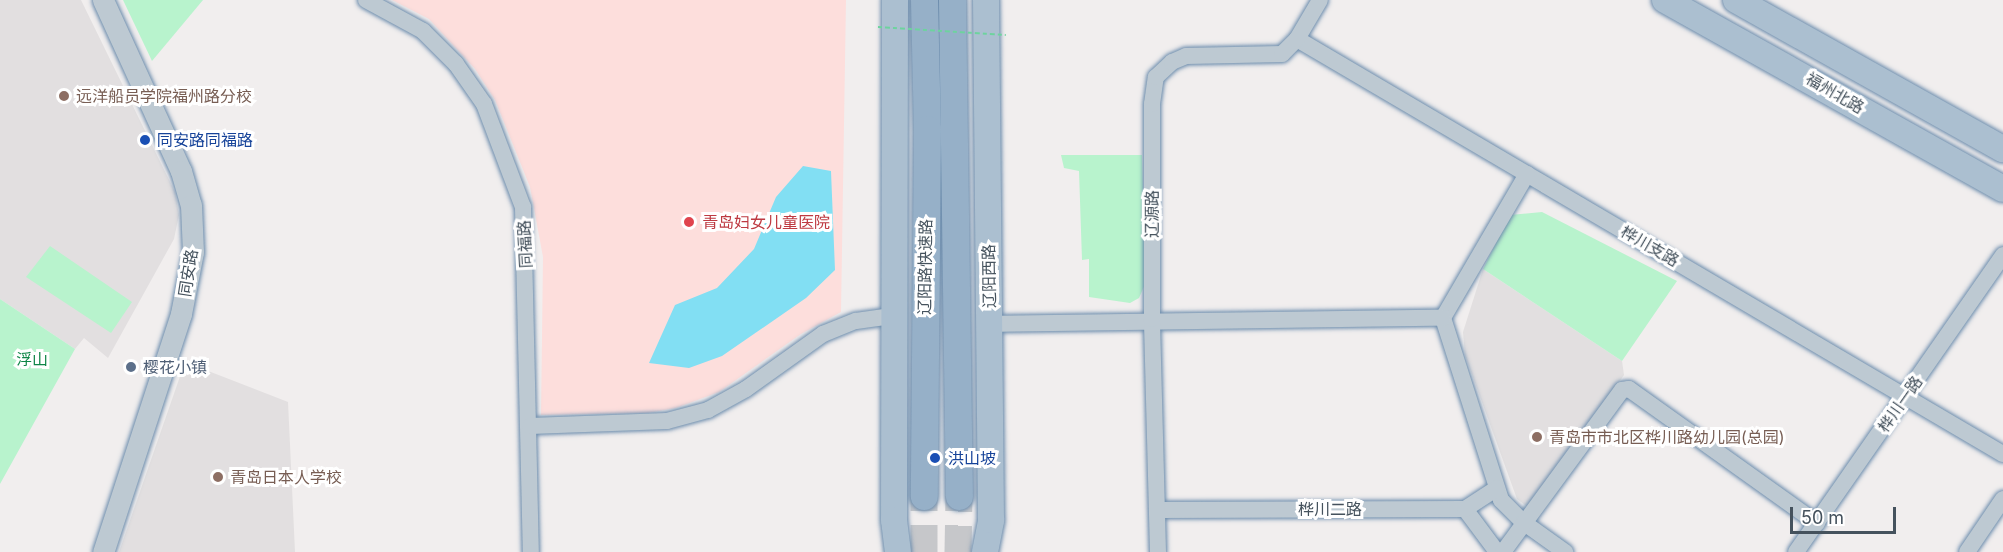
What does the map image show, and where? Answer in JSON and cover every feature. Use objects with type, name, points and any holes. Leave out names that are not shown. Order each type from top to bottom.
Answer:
[{"type":"highway","name":"辽阳路快速路","points":[[924,0],[924,496]]},
{"type":"highway","name":"辽阳路快速路","points":[[952,0],[958,496]]},
{"type":"main road","points":[[895,0],[894,520],[898,552]]},
{"type":"main road","name":"辽阳西路","points":[[985,552],[991,520],[986,0]]},
{"type":"main road","name":"福州北路","points":[[1665,0],[2003,189]]},
{"type":"main road","name":"福州北路","points":[[1736,0],[2003,148]]},
{"type":"street","name":"同安路","points":[[103,0],[181,171],[191,205],[193,252],[181,314],[103,552]]},
{"type":"street","name":"同福路","points":[[366,0],[423,31],[456,64],[484,104],[505,153],[523,207],[530,426],[531,552]]},
{"type":"street","name":"辽源路","points":[[1158,552],[1152,319],[1152,104],[1156,77],[1172,62],[1186,56],[1282,54],[1297,39],[1320,0]]},
{"type":"street","name":"桦川支路","points":[[1297,39],[2003,454]]},
{"type":"street","points":[[1527,174],[1443,318],[1501,500],[1523,522],[1565,552]]},
{"type":"street","name":"桦川一路","points":[[1796,552],[2003,255]]},
{"type":"street","points":[[530,426],[667,421],[708,410],[746,389],[823,334],[856,321],[885,317],[895,320]]},
{"type":"street","points":[[989,324],[1152,319],[1443,318]]},
{"type":"street","points":[[1503,552],[1622,390],[1629,389],[1817,523]]},
{"type":"street","points":[[1497,488],[1465,509],[1497,552]]},
{"type":"street","points":[[1967,552],[2003,499]]},
{"type":"street","name":"桦川二路","points":[[1157,510],[1465,509]]},
{"type":"path","points":[[878,27],[1006,34]]},
{"type":"shaded area","name":"远洋船员学院福州路分校","points":[[0,0],[81,0],[175,192],[179,215],[174,239],[108,358],[84,338],[75,349],[0,299]]},
{"type":"shaded area","name":"青岛妇女儿童医院","points":[[392,0],[846,0],[841,312],[801,334],[719,392],[676,408],[648,413],[541,415],[543,257],[530,187],[495,100],[475,69],[429,19]]},
{"type":"shaded area","name":"青岛市市北区桦川路幼儿园(总园)","points":[[1483,269],[1622,361],[1624,375],[1529,508],[1517,499],[1465,355],[1463,332]]},
{"type":"shaded area","name":"青岛日本人学校","points":[[185,362],[288,402],[295,552],[119,552]]},
{"type":"green space","points":[[123,0],[203,0],[152,61]]},
{"type":"green space","points":[[1061,155],[1142,155],[1146,282],[1139,298],[1130,303],[1089,297],[1089,259],[1082,260],[1079,171],[1064,168]]},
{"type":"green space","points":[[1542,212],[1677,281],[1622,361],[1483,269],[1510,215]]},
{"type":"green space","points":[[50,246],[132,302],[111,333],[26,277]]},
{"type":"green space","name":"浮山","points":[[0,299],[75,349],[0,484]]},
{"type":"water","points":[[803,166],[831,171],[835,270],[806,298],[722,356],[689,368],[649,363],[675,305],[717,288],[754,249],[776,197]]},
{"type":"tunnel","points":[[924,496],[924,552]]},
{"type":"tunnel","points":[[958,552],[959,496]]},
{"type":"place","name":"远洋船员学院福州路分校","points":[[64,96]]},
{"type":"place","name":"同安路同福路","points":[[145,140]]},
{"type":"place","name":"青岛妇女儿童医院","points":[[689,222]]},
{"type":"place","name":"樱花小镇","points":[[131,367]]},
{"type":"place","name":"青岛市市北区桦川路幼儿园(总园)","points":[[1537,437]]},
{"type":"place","name":"洪山坡","points":[[935,458]]},
{"type":"place","name":"青岛日本人学校","points":[[218,477]]}]
